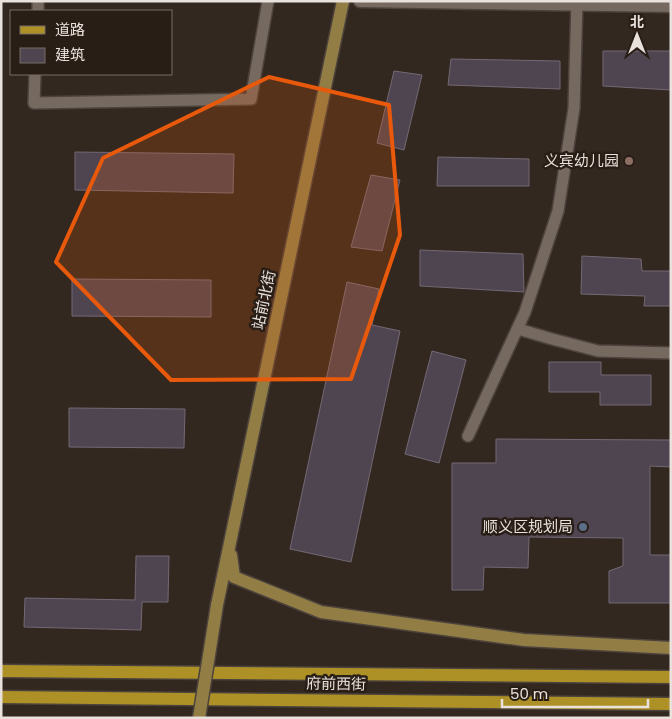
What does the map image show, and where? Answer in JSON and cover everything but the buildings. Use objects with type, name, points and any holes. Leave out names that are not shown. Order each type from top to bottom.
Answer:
[{"type":"main road","name":"站前北街","points":[[199,718],[217,605],[343,1]]},
{"type":"main road","points":[[230,544],[234,577],[321,612],[524,640],[671,648]]},
{"type":"main road","name":"府前西街","points":[[1,670],[671,677]]},
{"type":"main road","name":"府前西街","points":[[1,697],[671,704]]},
{"type":"street","points":[[360,1],[671,6]]},
{"type":"lane","points":[[35,75],[34,103],[251,99],[268,1]]},
{"type":"lane","points":[[468,436],[526,312],[558,211],[574,108],[577,3]]},
{"type":"lane","points":[[518,329],[598,351],[671,353]]},
{"type":"highlighted area","points":[[269,77],[389,105],[400,235],[351,379],[171,380],[56,262],[103,158]]},
{"type":"place","name":"义宾幼儿园","points":[[629,161]]},
{"type":"place","name":"顺义区规划局","points":[[583,527]]}]
